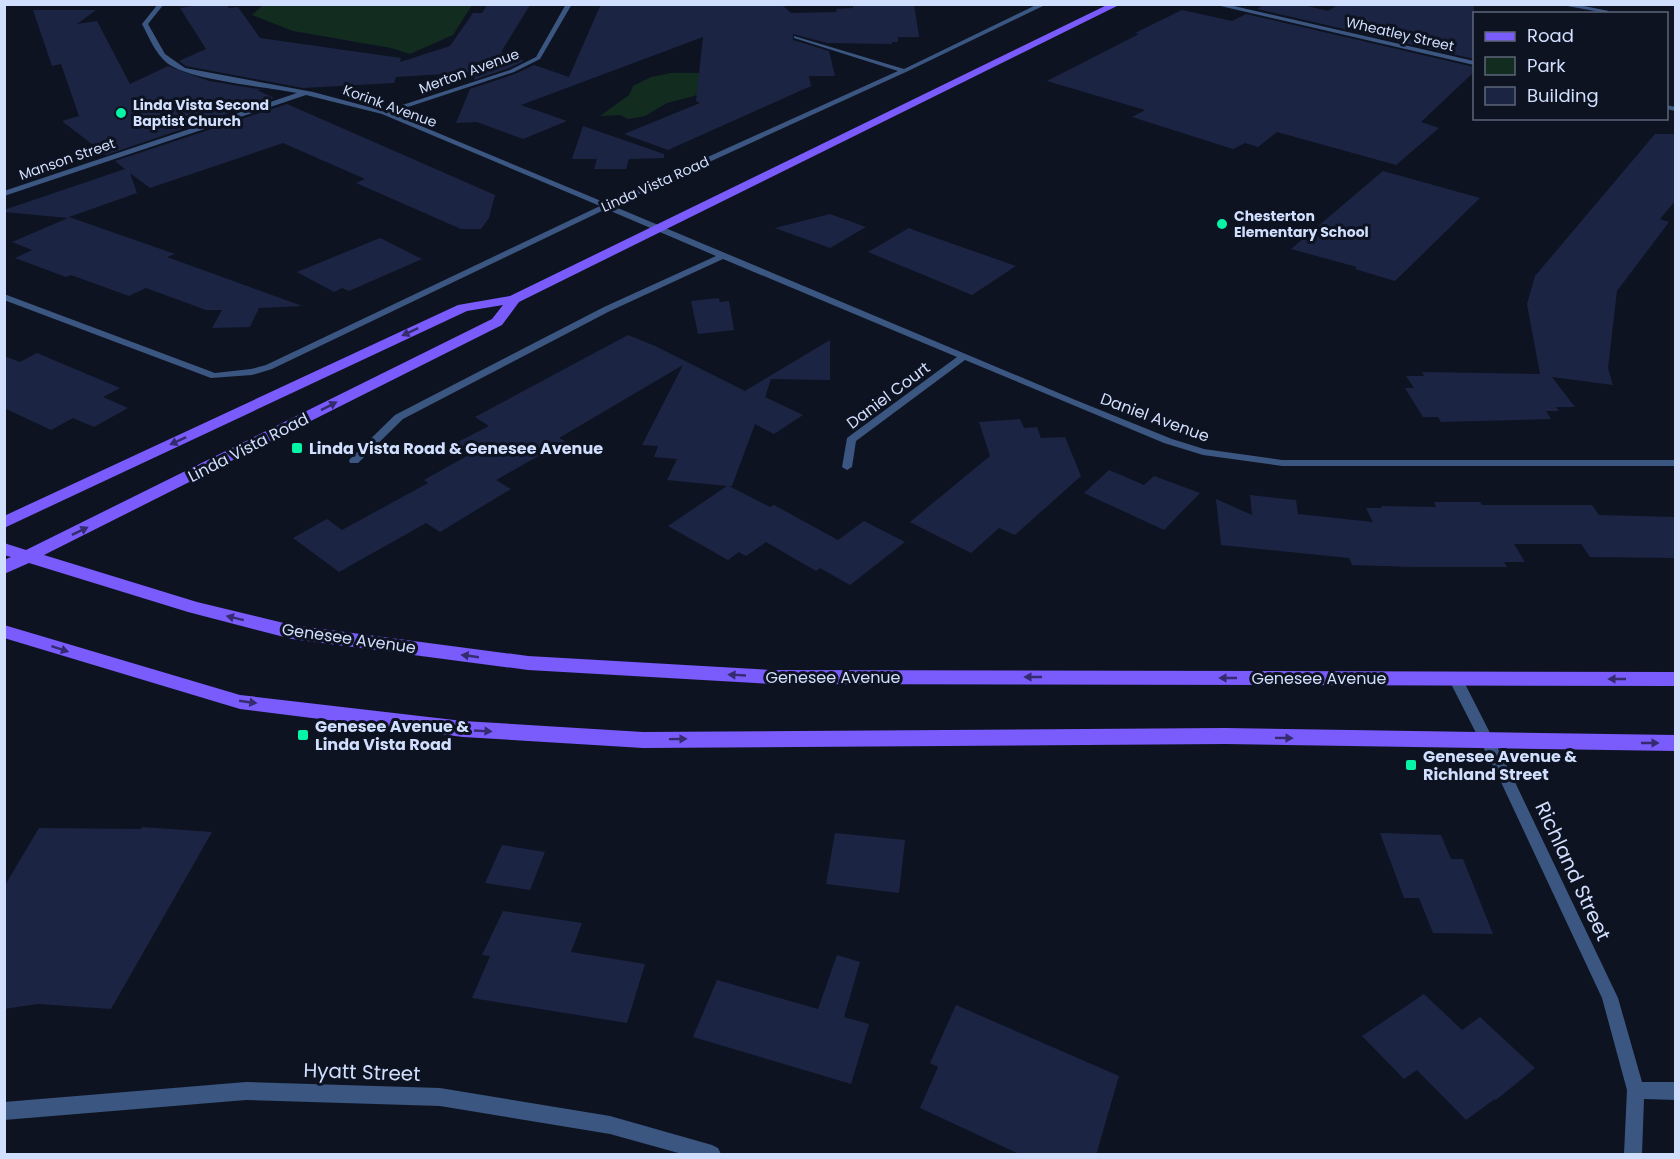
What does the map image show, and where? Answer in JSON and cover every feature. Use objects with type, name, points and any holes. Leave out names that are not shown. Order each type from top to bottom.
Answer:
[{"type":"main road","name":"Linda Vista Road","points":[[4,523],[463,308],[514,299],[1117,4]]},
{"type":"main road","name":"Linda Vista Road","points":[[4,568],[497,322],[514,299]]},
{"type":"main road","name":"Genesee Avenue","points":[[4,549],[195,608],[292,632],[528,663],[771,677],[1676,679]]},
{"type":"main road","points":[[4,632],[240,702],[462,729],[643,740],[1225,736],[1676,743]]},
{"type":"street","name":"Korink Avenue","points":[[161,4],[145,24],[166,61],[175,68],[308,92],[384,113],[660,228]]},
{"type":"street","name":"Merton Avenue","points":[[384,113],[512,71],[538,58],[569,4]]},
{"type":"street","name":"Linda Vista Road","points":[[4,297],[214,376],[252,372],[268,367],[606,206],[904,71],[1044,4]]},
{"type":"street","name":"Wheatley Street","points":[[1215,4],[1473,63]]},
{"type":"street","points":[[1558,4],[1606,11]]},
{"type":"street","points":[[796,37],[904,71]]},
{"type":"street","name":"Manson Street","points":[[4,194],[308,92]]},
{"type":"street","name":"Daniel Avenue","points":[[660,228],[963,357],[1168,441],[1203,452],[1293,463],[1676,463]]},
{"type":"street","points":[[354,461],[399,417],[607,309],[724,255]]},
{"type":"street","name":"Daniel Court","points":[[847,466],[851,440],[963,357]]},
{"type":"street","name":"Richland Street","points":[[1455,678],[1610,998],[1636,1090],[1633,1155]]},
{"type":"street","points":[[1636,1090],[1676,1091]]},
{"type":"street","name":"Hyatt Street","points":[[4,1111],[246,1091],[441,1097],[610,1125],[712,1155]]},
{"type":"green space","points":[[264,4],[472,5],[453,35],[410,54],[391,48],[293,31],[252,15]]},
{"type":"green space","points":[[671,73],[707,73],[716,85],[694,96],[667,103],[645,116],[628,119],[620,115],[600,116],[629,95],[633,86],[651,77]]},
{"type":"building","points":[[205,4],[226,4],[229,8],[238,7],[260,38],[401,58],[400,62],[450,46],[473,13],[482,13],[487,5],[530,5],[501,52],[524,61],[509,68],[474,80],[476,72],[396,77],[394,83],[303,88],[186,66],[179,61],[206,49],[180,8]]},
{"type":"building","points":[[601,4],[781,4],[791,13],[837,12],[836,9],[853,8],[853,4],[914,4],[919,37],[898,37],[898,42],[892,42],[892,44],[827,43],[793,34],[793,40],[829,51],[835,76],[809,76],[811,86],[668,150],[624,134],[700,103],[696,101],[703,37],[521,105],[567,121],[523,139],[477,122],[456,123],[470,89],[534,65],[569,77]]},
{"type":"building","points":[[1265,4],[1299,4],[1328,11],[1339,4],[1474,4],[1473,59],[1257,9]]},
{"type":"building","points":[[33,10],[96,10],[77,24],[97,21],[130,84],[168,66],[209,81],[264,90],[257,90],[274,98],[106,155],[62,121],[79,116],[61,64],[52,66]]},
{"type":"building","points":[[1182,10],[1232,21],[1246,14],[1473,67],[1473,73],[1421,122],[1439,128],[1396,165],[1277,132],[1258,147],[1245,143],[1233,149],[1132,117],[1145,110],[1047,81],[1139,34],[1135,33]]},
{"type":"building","points":[[287,104],[495,195],[489,218],[481,229],[461,229],[356,183],[365,179],[283,143],[150,188],[130,173],[137,193],[69,217],[175,254],[167,257],[302,306],[259,308],[250,327],[212,328],[222,310],[206,310],[146,288],[129,296],[71,275],[66,277],[15,258],[32,250],[12,242],[68,218],[4,212],[4,210],[125,169],[115,161]]},
{"type":"building","points":[[583,126],[664,154],[664,158],[629,159],[626,169],[594,169],[597,159],[572,159]]},
{"type":"building","points":[[1655,134],[1676,134],[1676,200],[1660,219],[1669,222],[1617,291],[1608,368],[1613,385],[1552,377],[1575,407],[1556,407],[1559,411],[1546,411],[1551,419],[1441,422],[1438,417],[1423,417],[1405,388],[1414,388],[1406,376],[1424,376],[1422,372],[1540,374],[1527,304],[1535,276]]},
{"type":"building","points":[[1383,171],[1480,198],[1395,281],[1355,269],[1357,267],[1291,249]]},
{"type":"building","points":[[830,214],[866,227],[830,248],[775,228]]},
{"type":"building","points":[[909,228],[1016,266],[972,295],[868,252]]},
{"type":"building","points":[[380,238],[422,259],[349,291],[342,288],[334,292],[297,272]]},
{"type":"building","points":[[719,298],[720,302],[729,301],[734,330],[698,334],[691,301]]},
{"type":"building","points":[[628,335],[745,391],[830,340],[830,380],[771,379],[765,397],[803,415],[774,434],[755,424],[732,486],[729,486],[770,507],[774,505],[838,540],[864,521],[905,542],[850,585],[820,568],[816,571],[766,542],[746,556],[739,552],[728,560],[668,526],[727,486],[667,480],[677,459],[654,457],[658,446],[642,445],[683,365],[559,438],[565,441],[496,480],[511,489],[440,532],[426,523],[339,572],[293,538],[327,519],[342,530],[428,483],[424,480],[472,453],[456,443],[489,426],[475,417]]},
{"type":"building","points":[[37,353],[120,388],[103,397],[128,408],[94,427],[73,418],[51,430],[4,408],[4,356],[20,362]]},
{"type":"building","points":[[1020,419],[1024,428],[1037,427],[1041,438],[1065,437],[1081,476],[1015,535],[999,528],[971,553],[910,522],[990,456],[979,422]]},
{"type":"building","points":[[1109,470],[1144,485],[1154,476],[1200,493],[1164,530],[1084,493]]},
{"type":"building","points":[[1250,495],[1296,500],[1298,514],[1373,522],[1366,508],[1436,507],[1434,502],[1480,502],[1482,505],[1592,505],[1599,515],[1676,517],[1676,558],[1590,557],[1581,544],[1514,544],[1525,562],[1504,562],[1507,567],[1413,567],[1352,565],[1349,558],[1221,545],[1216,499],[1252,515]]},
{"type":"building","points":[[142,827],[212,832],[111,1009],[38,1004],[4,1009],[4,887],[39,828],[141,829]]},
{"type":"building","points":[[835,833],[905,840],[899,893],[826,884]]},
{"type":"building","points":[[1380,833],[1441,835],[1451,859],[1463,859],[1493,934],[1433,933],[1419,898],[1404,898]]},
{"type":"building","points":[[502,845],[545,852],[530,890],[485,883]]},
{"type":"building","points":[[503,911],[582,923],[571,952],[645,964],[627,1023],[472,998],[490,956],[482,955]]},
{"type":"building","points":[[837,955],[860,962],[844,1017],[869,1024],[851,1084],[693,1037],[717,980],[818,1009]]},
{"type":"building","points":[[1424,994],[1462,1030],[1480,1017],[1535,1068],[1496,1100],[1466,1120],[1417,1070],[1404,1079],[1362,1036]]},
{"type":"building","points":[[956,1005],[1119,1076],[1096,1155],[1021,1155],[920,1108],[938,1067],[930,1063]]},
{"type":"place","name":"Linda Vista Second Baptist Church","points":[[121,113]]},
{"type":"place","name":"Chesterton Elementary School","points":[[1222,224]]},
{"type":"place","name":"Linda Vista Road & Genesee Avenue","points":[[297,448]]},
{"type":"place","name":"Genesee Avenue & Linda Vista Road","points":[[303,735]]},
{"type":"place","name":"Genesee Avenue & Richland Street","points":[[1411,765]]}]
